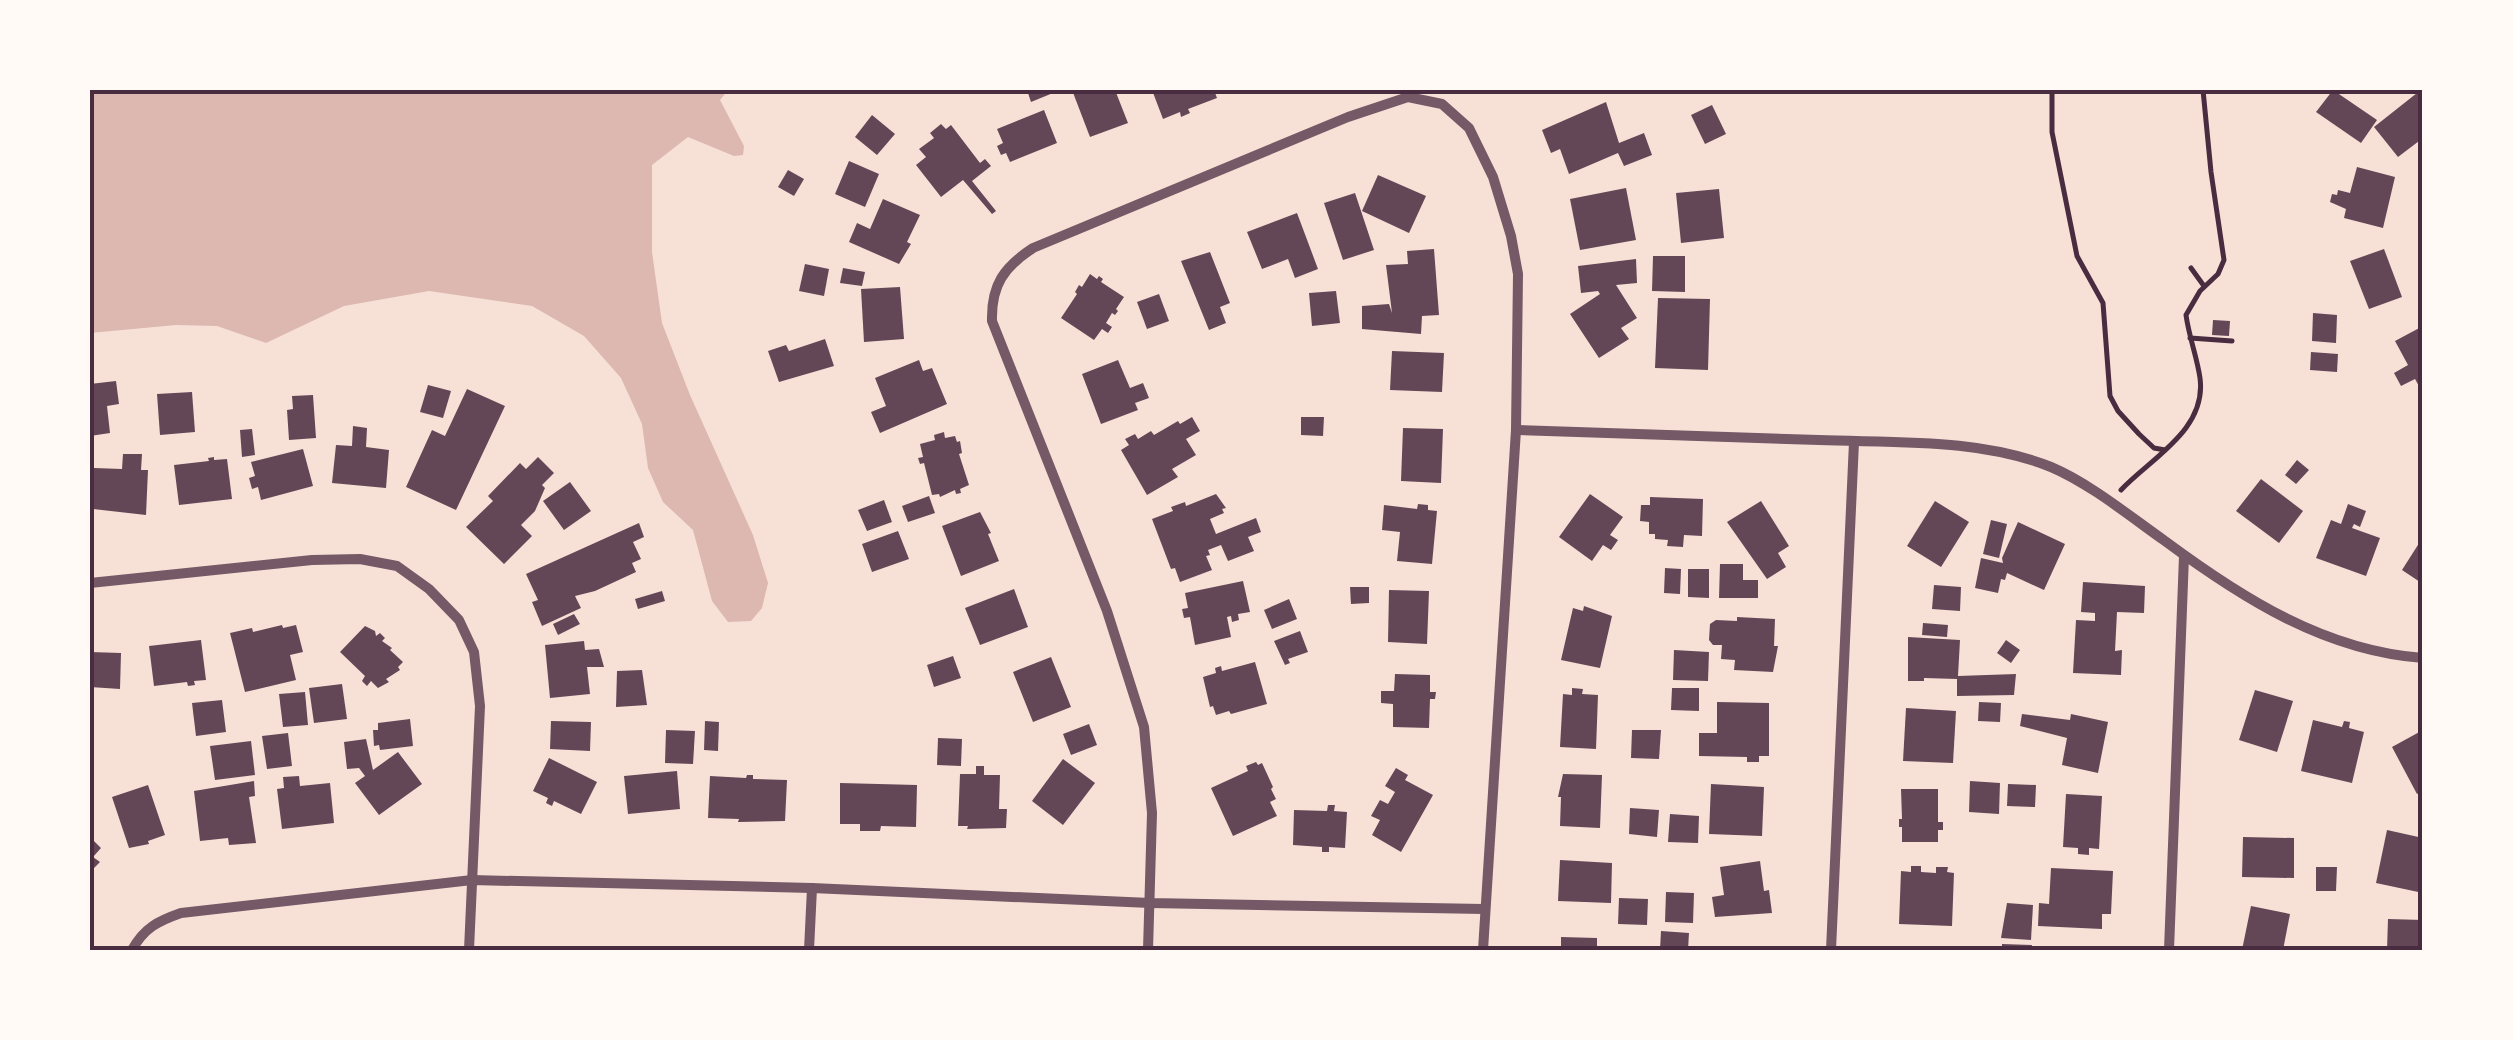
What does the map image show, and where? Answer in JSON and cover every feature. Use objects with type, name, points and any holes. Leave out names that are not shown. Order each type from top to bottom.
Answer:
[{"type":"street","points":[[1148,950],[1152,813],[1144,727],[1112,626],[992,321],[991,301],[1008,264],[1033,248],[1348,117],[1408,97],[1442,104],[1469,128],[1493,177],[1518,274],[1516,430],[1483,950]]},
{"type":"street","points":[[1516,430],[1854,442],[2010,454],[2054,468],[2254,603],[2371,652],[2423,658]]},
{"type":"street","points":[[1831,950],[1854,442]]},
{"type":"street","points":[[2169,950],[2184,556]]},
{"type":"street","points":[[90,583],[312,560],[360,559],[397,566],[428,588],[458,620],[474,652],[480,706],[469,950]]},
{"type":"street","points":[[132,950],[154,922],[181,913],[472,880],[812,888],[1150,902],[1484,908]]},
{"type":"street","points":[[810,950],[812,888]]},
{"type":"path","points":[[2052,90],[2052,132],[2077,256],[2103,303],[2110,396],[2118,411],[2154,448],[2165,450]]},
{"type":"path","points":[[2109,502],[2144,466],[2178,440],[2194,417],[2201,382],[2186,316],[2224,260],[2210,172],[2203,90]]},
{"type":"path","points":[[2191,268],[2204,287]]},
{"type":"path","points":[[2190,338],[2232,341]]},
{"type":"shaded area","points":[[90,90],[728,90],[720,100],[744,146],[743,155],[734,156],[688,137],[652,165],[652,252],[662,323],[753,535],[768,583],[762,608],[751,621],[728,622],[712,601],[693,530],[663,502],[648,468],[642,424],[621,378],[584,336],[532,306],[429,291],[344,306],[266,343],[217,326],[176,325],[90,333]]},
{"type":"building","points":[[1027,90],[1051,90],[1053,93],[1031,102]]},
{"type":"building","points":[[1072,90],[1115,90],[1128,123],[1090,137]]},
{"type":"building","points":[[1152,90],[1214,90],[1217,98],[1188,109],[1190,113],[1181,117],[1180,112],[1163,119]]},
{"type":"building","points":[[2333,90],[2377,120],[2361,143],[2316,112]]},
{"type":"building","points":[[2417,93],[2423,100],[2423,138],[2398,157],[2374,127]]},
{"type":"building","points":[[1606,102],[1619,143],[1644,133],[1652,155],[1624,166],[1618,153],[1569,174],[1560,149],[1551,153],[1542,130]]},
{"type":"building","points":[[1712,105],[1726,134],[1705,144],[1691,115]]},
{"type":"building","points":[[1044,110],[1057,143],[1010,162],[1006,153],[1001,155],[997,146],[1003,143],[997,129]]},
{"type":"building","points":[[872,115],[895,134],[877,155],[855,137]]},
{"type":"building","points":[[941,124],[946,129],[951,125],[980,163],[985,159],[991,166],[972,181],[996,211],[992,214],[963,180],[941,197],[916,165],[926,157],[919,149],[934,138],[930,133]]},
{"type":"building","points":[[849,161],[879,174],[865,207],[835,194]]},
{"type":"building","points":[[2357,167],[2395,177],[2383,228],[2344,218],[2346,209],[2330,202],[2338,190],[2350,193]]},
{"type":"building","points":[[788,170],[804,179],[794,196],[778,187]]},
{"type":"building","points":[[1378,175],[1426,196],[1409,233],[1362,211]]},
{"type":"building","points":[[1626,188],[1636,240],[1580,250],[1570,199]]},
{"type":"building","points":[[1719,189],[1724,238],[1681,243],[1676,193]]},
{"type":"building","points":[[1355,193],[1374,250],[1343,260],[1324,203]]},
{"type":"building","points":[[883,199],[920,215],[907,242],[911,244],[899,264],[849,242],[857,223],[870,229]]},
{"type":"building","points":[[1297,213],[1318,269],[1295,278],[1288,259],[1262,269],[1247,232]]},
{"type":"building","points":[[1434,249],[1439,315],[1422,316],[1421,334],[1362,329],[1362,306],[1389,304],[1392,313],[1386,265],[1408,264],[1407,251]]},
{"type":"building","points":[[2384,249],[2402,297],[2369,309],[2350,261]]},
{"type":"building","points":[[1210,252],[1230,303],[1220,307],[1226,323],[1209,330],[1181,261]]},
{"type":"building","points":[[1653,256],[1685,256],[1685,292],[1652,291]]},
{"type":"building","points":[[1636,259],[1637,283],[1616,285],[1637,318],[1621,328],[1629,339],[1599,358],[1570,314],[1600,294],[1581,293],[1578,266]]},
{"type":"building","points":[[805,264],[829,269],[824,296],[799,291]]},
{"type":"building","points":[[843,268],[865,272],[862,286],[840,283]]},
{"type":"building","points":[[1090,274],[1097,279],[1099,276],[1101,282],[1124,297],[1118,311],[1106,323],[1112,327],[1108,333],[1102,329],[1094,340],[1061,318],[1079,285],[1082,287]]},
{"type":"building","points":[[900,287],[904,339],[864,342],[861,289]]},
{"type":"building","points":[[1336,291],[1340,323],[1312,326],[1309,293]]},
{"type":"building","points":[[1159,294],[1169,321],[1147,329],[1137,302]]},
{"type":"building","points":[[1658,298],[1710,299],[1708,370],[1655,368]]},
{"type":"building","points":[[2313,313],[2337,315],[2336,343],[2312,341]]},
{"type":"building","points":[[2213,320],[2230,321],[2229,336],[2212,335]]},
{"type":"building","points":[[2423,326],[2423,386],[2420,388],[2415,379],[2401,386],[2394,373],[2408,365],[2395,341]]},
{"type":"building","points":[[825,339],[834,366],[779,382],[768,351],[786,345],[789,351]]},
{"type":"building","points":[[1392,351],[1444,353],[1442,392],[1390,390]]},
{"type":"building","points":[[2311,352],[2338,354],[2337,372],[2310,370]]},
{"type":"building","points":[[919,360],[923,371],[932,368],[947,404],[880,433],[871,412],[886,406],[875,378]]},
{"type":"building","points":[[1118,360],[1130,388],[1143,383],[1149,398],[1135,403],[1138,410],[1101,424],[1082,374]]},
{"type":"building","points":[[116,381],[119,404],[107,406],[110,433],[90,436],[90,384]]},
{"type":"building","points":[[428,385],[451,391],[443,418],[420,412]]},
{"type":"building","points":[[467,389],[505,406],[456,510],[406,487],[432,430],[445,436]]},
{"type":"building","points":[[192,392],[195,432],[160,435],[157,394]]},
{"type":"building","points":[[313,395],[316,438],[289,440],[287,410],[293,409],[292,396]]},
{"type":"building","points":[[1192,417],[1200,431],[1186,439],[1196,455],[1172,469],[1178,477],[1147,495],[1121,450],[1129,445],[1125,439],[1135,434],[1138,439],[1151,431],[1154,435]]},
{"type":"building","points":[[1301,417],[1324,417],[1323,436],[1301,435]]},
{"type":"building","points":[[2419,418],[2423,419],[2423,472],[2418,471]]},
{"type":"building","points":[[353,426],[367,428],[366,447],[389,450],[386,488],[332,483],[336,445],[352,446]]},
{"type":"building","points":[[1403,428],[1443,429],[1441,483],[1401,481]]},
{"type":"building","points":[[252,429],[255,455],[242,457],[240,430]]},
{"type":"building","points":[[944,432],[945,438],[955,436],[960,441],[959,454],[969,485],[960,489],[961,493],[956,494],[955,490],[940,497],[932,495],[924,463],[920,464],[918,458],[923,457],[920,444],[935,440],[934,435]]},
{"type":"building","points":[[303,449],[313,486],[261,500],[258,487],[252,489],[249,478],[255,476],[251,462]]},
{"type":"building","points":[[123,454],[142,454],[141,470],[148,470],[146,515],[93,509],[94,468],[122,469]]},
{"type":"building","points":[[214,457],[227,459],[232,499],[179,505],[174,465]]},
{"type":"building","points":[[538,457],[554,473],[542,485],[545,488],[535,511],[521,525],[532,536],[504,564],[466,527],[493,501],[488,496],[520,463],[526,469]]},
{"type":"building","points":[[2297,460],[2309,470],[2296,484],[2285,475]]},
{"type":"building","points":[[2261,479],[2303,511],[2279,543],[2236,511]]},
{"type":"building","points":[[570,482],[591,511],[564,530],[543,501]]},
{"type":"building","points":[[1216,494],[1226,508],[1210,519],[1216,534],[1256,518],[1261,532],[1248,537],[1254,551],[1228,561],[1221,545],[1208,550],[1210,555],[1206,556],[1212,570],[1180,582],[1152,519],[1173,511],[1171,507],[1185,502],[1186,506]]},
{"type":"building","points":[[1590,494],[1623,517],[1610,535],[1618,540],[1611,550],[1603,545],[1592,561],[1559,537]]},
{"type":"building","points":[[929,496],[935,513],[908,522],[902,506]]},
{"type":"building","points":[[1650,497],[1703,499],[1702,536],[1684,535],[1683,547],[1667,546],[1668,540],[1655,539],[1655,534],[1649,534],[1649,522],[1640,521],[1641,505],[1650,505]]},
{"type":"building","points":[[884,500],[892,522],[867,531],[858,510]]},
{"type":"building","points":[[1761,501],[1789,546],[1778,553],[1786,567],[1767,579],[1727,522]]},
{"type":"building","points":[[1935,501],[1969,522],[1941,567],[1907,546]]},
{"type":"building","points":[[1418,504],[1437,511],[1432,564],[1397,561],[1400,532],[1382,530],[1384,505],[1417,509]]},
{"type":"building","points":[[2348,504],[2366,511],[2360,527],[2354,524],[2352,528],[2380,538],[2366,576],[2316,558],[2331,520],[2341,524]]},
{"type":"building","points":[[980,512],[999,561],[961,576],[942,526]]},
{"type":"building","points":[[1991,520],[2007,524],[1999,558],[1983,554]]},
{"type":"building","points":[[2018,522],[2065,544],[2044,590],[2007,573],[2005,580],[2001,579],[1998,593],[1975,588],[1981,558],[2003,563]]},
{"type":"building","points":[[639,523],[644,537],[633,542],[641,559],[632,563],[636,572],[575,596],[581,608],[542,626],[532,602],[538,600],[526,574]]},
{"type":"building","points":[[898,531],[909,559],[872,572],[862,544]]},
{"type":"building","points":[[2423,537],[2423,584],[2402,570]]},
{"type":"building","points":[[1720,564],[1743,564],[1743,580],[1758,580],[1758,598],[1719,598]]},
{"type":"building","points":[[1665,568],[1681,569],[1680,594],[1664,593]]},
{"type":"building","points":[[1688,569],[1709,569],[1709,598],[1688,597]]},
{"type":"building","points":[[1243,581],[1250,612],[1238,614],[1239,620],[1232,622],[1231,616],[1227,617],[1231,637],[1195,645],[1190,617],[1184,618],[1182,609],[1188,608],[1185,593]]},
{"type":"building","points":[[2083,582],[2145,586],[2144,613],[2117,612],[2115,651],[2122,650],[2121,675],[2073,673],[2076,620],[2095,621],[2095,613],[2081,612]]},
{"type":"building","points":[[1934,585],[1961,587],[1960,611],[1932,609]]},
{"type":"building","points":[[1350,587],[1369,587],[1369,603],[1351,604]]},
{"type":"building","points":[[1014,589],[1028,627],[980,645],[965,608]]},
{"type":"building","points":[[1389,590],[1429,591],[1427,644],[1388,642]]},
{"type":"building","points":[[662,591],[665,601],[638,609],[635,599]]},
{"type":"building","points":[[1289,599],[1297,619],[1272,629],[1264,610]]},
{"type":"building","points":[[1584,606],[1612,616],[1600,668],[1561,660],[1573,608],[1583,611]]},
{"type":"building","points":[[574,614],[580,624],[558,635],[553,624]]},
{"type":"building","points":[[1737,617],[1775,619],[1774,646],[1778,646],[1773,672],[1734,670],[1735,660],[1721,659],[1722,645],[1713,645],[1709,640],[1710,624],[1716,620],[1737,621]]},
{"type":"building","points":[[1923,623],[1948,625],[1947,637],[1922,635]]},
{"type":"building","points":[[296,625],[303,652],[290,655],[296,680],[245,692],[230,633]]},
{"type":"building","points":[[365,626],[375,631],[376,636],[380,633],[385,638],[382,641],[403,662],[400,670],[386,679],[389,682],[378,688],[371,681],[367,686],[362,681],[365,676],[340,652]]},
{"type":"building","points":[[1300,631],[1308,652],[1288,659],[1290,663],[1285,665],[1274,641]]},
{"type":"building","points":[[1908,637],[1960,640],[1958,676],[2016,674],[2014,695],[1957,696],[1957,679],[1908,681]]},
{"type":"building","points":[[201,640],[206,680],[188,686],[187,682],[154,686],[149,646]]},
{"type":"building","points":[[2006,640],[2020,650],[2011,663],[1997,653]]},
{"type":"building","points":[[584,641],[585,650],[599,649],[604,667],[587,667],[590,694],[550,698],[545,645]]},
{"type":"building","points":[[1674,650],[1709,652],[1708,681],[1673,680]]},
{"type":"building","points":[[90,652],[121,653],[120,689],[90,687]]},
{"type":"building","points":[[953,656],[961,678],[934,687],[927,665]]},
{"type":"building","points":[[1051,657],[1071,707],[1033,722],[1013,672]]},
{"type":"building","points":[[1255,662],[1267,704],[1216,715],[1210,707],[1203,677],[1216,673],[1215,668],[1221,666],[1222,671]]},
{"type":"building","points":[[642,670],[647,705],[616,707],[617,671]]},
{"type":"building","points":[[1395,674],[1430,675],[1430,692],[1436,692],[1435,699],[1430,699],[1429,728],[1393,727],[1393,704],[1381,703],[1381,691],[1394,691]]},
{"type":"building","points":[[342,684],[347,719],[314,723],[309,688]]},
{"type":"building","points":[[1572,688],[1583,689],[1582,694],[1598,695],[1596,749],[1560,747],[1563,694],[1572,695]]},
{"type":"building","points":[[1672,688],[1699,688],[1699,711],[1671,710]]},
{"type":"building","points":[[2255,690],[2293,701],[2277,752],[2239,740]]},
{"type":"building","points":[[305,692],[308,725],[283,727],[279,694]]},
{"type":"building","points":[[222,700],[226,732],[196,736],[192,703]]},
{"type":"building","points":[[1717,702],[1769,703],[1769,756],[1759,756],[1759,762],[1747,762],[1747,757],[1699,756],[1699,733],[1717,733]]},
{"type":"building","points":[[1979,702],[2001,703],[2000,722],[1978,721]]},
{"type":"building","points":[[1906,708],[1956,711],[1953,763],[1903,761]]},
{"type":"building","points":[[2022,714],[2070,720],[2071,714],[2108,722],[2098,773],[2062,765],[2067,738],[2020,726]]},
{"type":"building","points":[[410,719],[413,746],[380,750],[379,745],[374,746],[373,730],[378,730],[378,723]]},
{"type":"building","points":[[2313,720],[2342,727],[2344,721],[2350,722],[2349,728],[2364,732],[2352,783],[2301,771]]},
{"type":"building","points":[[551,721],[591,722],[590,751],[550,749]]},
{"type":"building","points":[[705,721],[719,722],[718,751],[704,750]]},
{"type":"building","points":[[1089,724],[1097,745],[1071,755],[1063,734]]},
{"type":"building","points":[[666,730],[695,731],[693,764],[665,763]]},
{"type":"building","points":[[1632,730],[1661,730],[1659,759],[1631,758]]},
{"type":"building","points":[[2423,730],[2423,791],[2417,794],[2392,747]]},
{"type":"building","points":[[288,733],[292,766],[267,769],[262,736]]},
{"type":"building","points":[[938,738],[962,739],[961,766],[937,765]]},
{"type":"building","points":[[366,739],[373,770],[398,752],[422,784],[379,815],[355,783],[365,776],[359,768],[347,769],[344,742]]},
{"type":"building","points":[[251,741],[255,775],[215,780],[210,746]]},
{"type":"building","points":[[549,758],[597,782],[581,814],[554,801],[552,806],[546,803],[548,798],[533,791]]},
{"type":"building","points":[[1063,759],[1095,783],[1063,825],[1032,801]]},
{"type":"building","points":[[1262,763],[1273,787],[1276,799],[1270,802],[1277,816],[1233,836],[1211,788],[1248,771],[1246,766]]},
{"type":"building","points":[[976,766],[984,766],[984,775],[1000,775],[999,809],[1007,809],[1006,828],[958,826],[960,774],[976,774]]},
{"type":"building","points":[[1396,768],[1408,775],[1405,780],[1433,795],[1401,852],[1372,835],[1380,820],[1371,816],[1380,800],[1388,804],[1395,792],[1385,786]]},
{"type":"building","points":[[677,771],[680,809],[628,814],[624,776]]},
{"type":"building","points":[[1563,774],[1602,775],[1600,828],[1560,826],[1558,797]]},
{"type":"building","points":[[753,775],[753,779],[787,780],[785,821],[708,818],[710,776]]},
{"type":"building","points":[[299,776],[300,786],[330,783],[334,823],[282,829],[277,789],[284,788],[283,777]]},
{"type":"building","points":[[254,781],[255,796],[249,797],[256,843],[229,845],[228,838],[200,841],[194,791]]},
{"type":"building","points":[[1970,781],[2000,783],[1999,814],[1969,812]]},
{"type":"building","points":[[840,783],[917,785],[916,827],[881,826],[880,831],[860,831],[860,824],[840,824]]},
{"type":"building","points":[[1711,784],[1764,787],[1762,836],[1709,834]]},
{"type":"building","points":[[2008,784],[2036,785],[2035,807],[2007,806]]},
{"type":"building","points":[[148,785],[165,835],[148,841],[149,844],[129,848],[112,797]]},
{"type":"building","points":[[1901,789],[1938,789],[1938,822],[1943,822],[1943,830],[1938,830],[1938,842],[1902,842]]},
{"type":"building","points":[[2066,794],[2102,796],[2099,849],[2089,848],[2089,855],[2078,854],[2078,848],[2063,847]]},
{"type":"building","points":[[1328,805],[1335,805],[1334,811],[1347,812],[1345,848],[1329,847],[1329,852],[1322,852],[1322,847],[1293,845],[1294,810],[1327,811]]},
{"type":"building","points":[[1630,808],[1659,810],[1657,837],[1629,834]]},
{"type":"building","points":[[1670,814],[1699,816],[1698,843],[1668,842]]},
{"type":"building","points":[[2387,830],[2423,838],[2423,893],[2376,883]]},
{"type":"building","points":[[90,837],[101,848],[93,857],[100,862],[90,872]]},
{"type":"building","points":[[2243,837],[2294,838],[2294,878],[2242,877]]},
{"type":"building","points":[[1560,860],[1612,863],[1611,903],[1558,901]]},
{"type":"building","points":[[1760,861],[1772,913],[1715,917],[1712,897],[1724,895],[1720,867]]},
{"type":"building","points":[[1911,866],[1921,866],[1921,872],[1936,873],[1936,867],[1948,867],[1947,872],[1954,873],[1952,926],[1899,924],[1901,871],[1911,872]]},
{"type":"building","points":[[2316,867],[2337,867],[2336,891],[2316,891]]},
{"type":"building","points":[[2051,868],[2113,871],[2111,914],[2102,914],[2102,929],[2038,926],[2039,903],[2049,904]]},
{"type":"building","points":[[1666,892],[1694,893],[1693,923],[1665,922]]},
{"type":"building","points":[[1619,898],[1648,899],[1647,925],[1618,924]]},
{"type":"building","points":[[2007,903],[2033,905],[2031,940],[2001,938]]},
{"type":"building","points":[[2251,906],[2290,914],[2283,950],[2242,950]]},
{"type":"building","points":[[2388,919],[2423,920],[2423,950],[2387,950]]},
{"type":"building","points":[[1661,931],[1689,933],[1688,950],[1660,950]]},
{"type":"building","points":[[1561,937],[1597,938],[1597,950],[1561,950]]},
{"type":"building","points":[[2002,944],[2032,945],[2031,950],[2002,950]]}]
